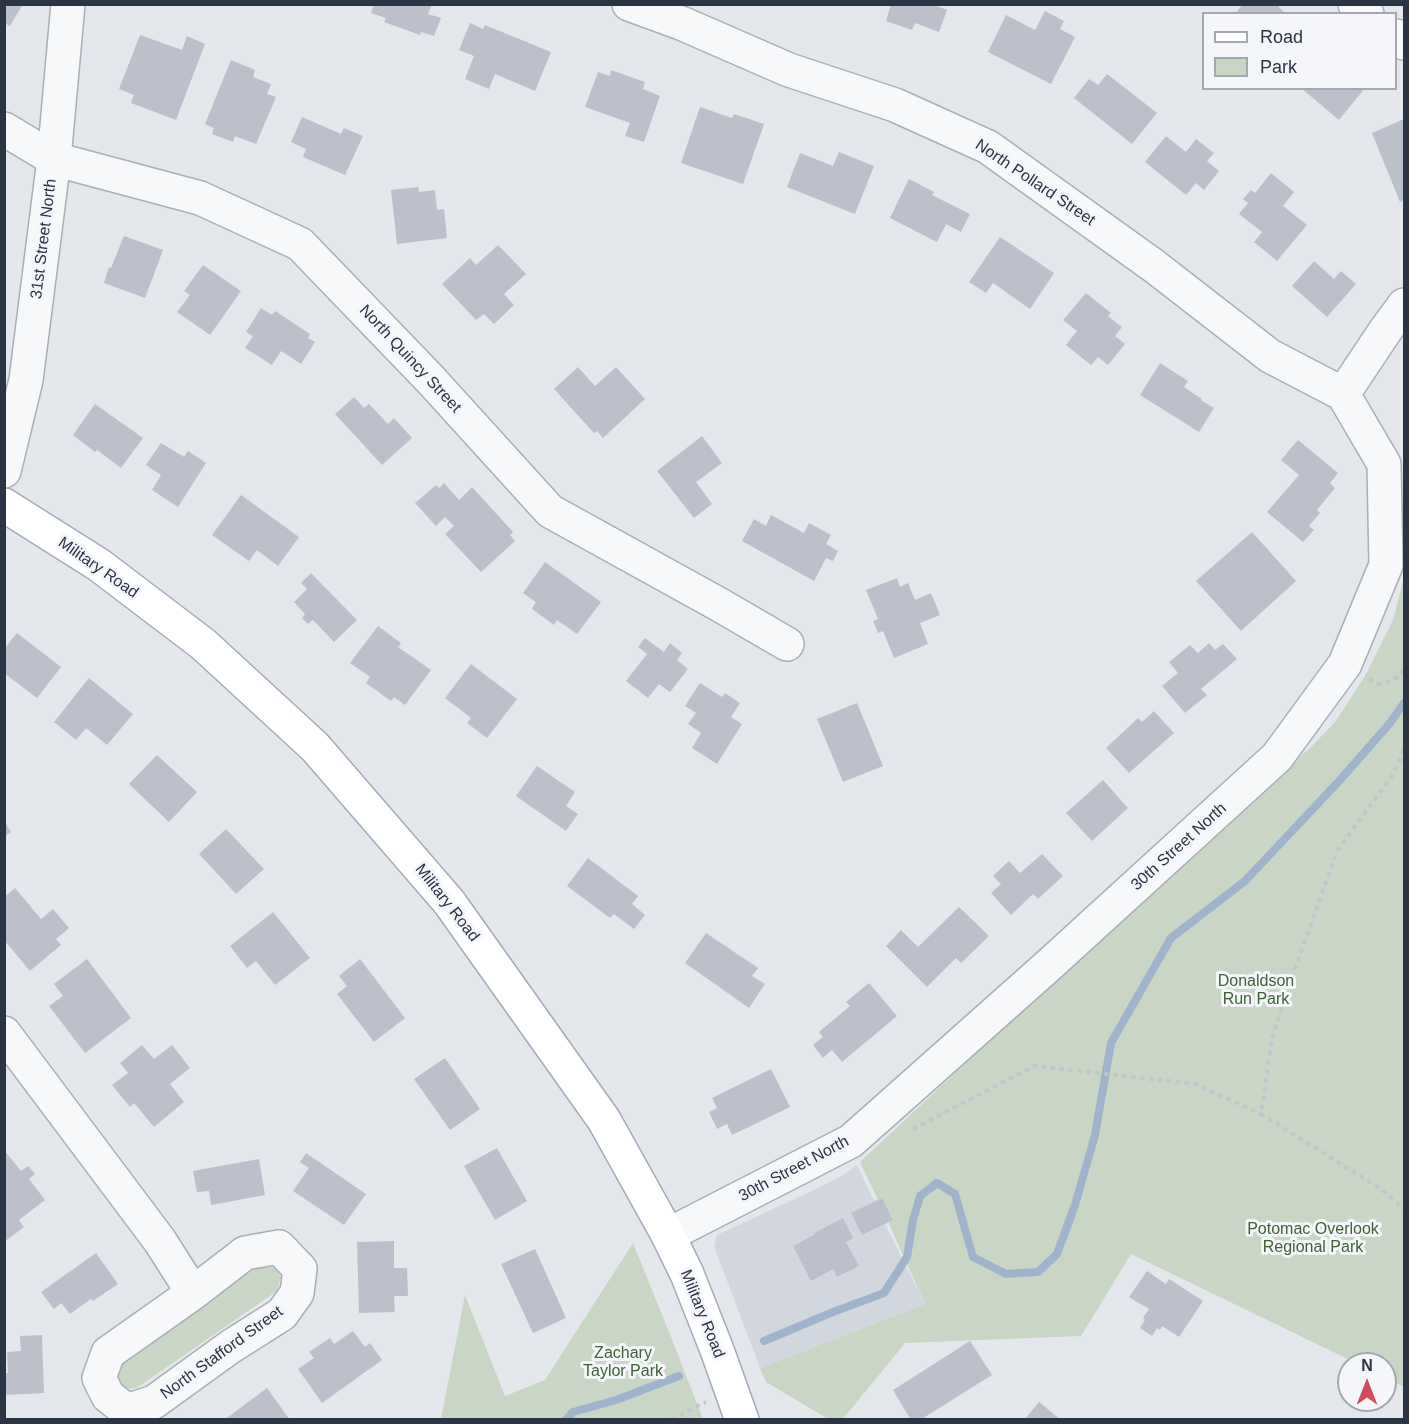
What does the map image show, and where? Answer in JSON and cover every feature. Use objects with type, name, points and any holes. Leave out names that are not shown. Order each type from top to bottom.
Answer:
[{"type":"main road","name":"Military Road","points":[[4,505],[99,565],[203,644],[315,747],[449,902],[604,1120],[687,1274],[737,1406]]},
{"type":"street","name":"31st Street North","points":[[4,471],[26,380],[54,159],[68,4]]},
{"type":"street","name":"North Pollard Street","points":[[629,4],[678,14],[789,70],[895,105],[988,147],[1154,266],[1270,356],[1343,394]]},
{"type":"street","name":"North Quincy Street","points":[[4,129],[54,159],[200,198],[300,244],[431,380],[550,511],[787,644]]},
{"type":"street","points":[[1343,394],[1404,305]]},
{"type":"street","name":"30th Street North","points":[[668,1235],[851,1141],[1049,965],[1277,757],[1345,664],[1386,565],[1384,464],[1343,394]]},
{"type":"street","points":[[4,1033],[160,1241],[193,1293]]},
{"type":"street","name":"North Stafford Street","points":[[279,1247],[300,1269],[297,1293],[282,1314],[210,1361],[154,1402],[127,1411],[108,1396],[99,1377],[108,1353],[193,1293],[245,1253],[279,1247]]},
{"type":"path","points":[[1365,676],[1378,684],[1393,680],[1404,670]]},
{"type":"path","points":[[1261,1114],[1272,1038],[1337,850],[1394,772],[1404,750]]},
{"type":"path","points":[[912,1129],[1034,1066],[1196,1084],[1261,1114],[1381,1189],[1404,1209]]},
{"type":"path","points":[[672,1419],[697,1406],[737,1406]]},
{"type":"shaded area","points":[[857,1165],[874,1201],[882,1198],[893,1220],[885,1224],[925,1304],[760,1368],[714,1246],[717,1235],[842,1176]]},
{"type":"green space","name":"Donaldson Run Park","points":[[1404,578],[1404,1387],[1397,1383],[1397,1352],[1337,1352],[1337,1354],[1131,1254],[1081,1336],[905,1343],[843,1419],[828,1419],[766,1382],[760,1368],[925,1304],[888,1222],[893,1219],[882,1198],[878,1200],[860,1162],[1004,1027],[1312,746],[1335,722],[1365,676],[1393,620]]},
{"type":"green space","name":"Zachary Taylor Park","points":[[633,1243],[703,1419],[441,1419],[465,1295],[505,1396],[545,1380]]},
{"type":"green space","points":[[259,1266],[275,1268],[281,1277],[274,1293],[138,1387],[129,1389],[119,1384],[116,1371],[120,1361]]},
{"type":"building","points":[[4,4],[23,4],[10,26],[4,23]]},
{"type":"building","points":[[374,4],[432,4],[428,14],[441,18],[434,36],[421,32],[420,35],[384,22],[386,18],[371,13]]},
{"type":"building","points":[[891,4],[938,4],[937,6],[947,10],[939,32],[915,23],[912,30],[886,21]]},
{"type":"building","points":[[1243,4],[1276,4],[1284,12],[1237,12]]},
{"type":"building","points":[[1045,11],[1064,21],[1060,29],[1075,37],[1051,84],[988,52],[1006,15],[1035,30]]},
{"type":"building","points":[[470,23],[483,29],[485,25],[551,52],[535,91],[495,74],[489,89],[465,79],[474,56],[459,50]]},
{"type":"building","points":[[140,35],[182,50],[187,36],[205,44],[176,120],[131,103],[134,95],[119,89]]},
{"type":"building","points":[[231,60],[255,70],[253,77],[271,84],[267,94],[276,97],[256,144],[235,136],[233,142],[212,134],[214,128],[205,124]]},
{"type":"building","points":[[611,70],[645,82],[643,89],[660,96],[644,142],[625,136],[630,123],[585,107],[598,72],[610,76]]},
{"type":"building","points":[[1107,74],[1157,113],[1132,144],[1074,98],[1089,79],[1098,85]]},
{"type":"building","points":[[1303,90],[1363,90],[1339,120]]},
{"type":"building","points":[[700,107],[732,118],[734,114],[764,124],[743,184],[681,163]]},
{"type":"building","points":[[302,117],[341,134],[344,128],[363,136],[345,175],[303,157],[306,149],[291,142]]},
{"type":"building","points":[[1404,119],[1404,200],[1400,202],[1372,133]]},
{"type":"building","points":[[1166,136],[1186,152],[1196,139],[1214,153],[1207,161],[1219,171],[1204,190],[1196,183],[1186,195],[1145,162]]},
{"type":"building","points":[[839,152],[874,166],[855,214],[787,187],[800,153],[833,166]]},
{"type":"building","points":[[1271,173],[1294,192],[1283,206],[1307,225],[1277,261],[1254,242],[1262,232],[1239,214],[1248,203],[1243,199],[1251,190],[1255,193]]},
{"type":"building","points":[[909,179],[934,192],[932,195],[970,214],[961,232],[946,224],[937,242],[890,218]]},
{"type":"building","points":[[418,187],[419,192],[435,190],[437,210],[444,209],[447,238],[397,244],[391,190]]},
{"type":"building","points":[[124,236],[163,250],[145,298],[104,283]]},
{"type":"building","points":[[1000,237],[1054,273],[1030,309],[993,283],[986,293],[969,282]]},
{"type":"building","points":[[498,245],[526,274],[504,294],[514,305],[494,324],[484,314],[476,320],[442,284],[470,258],[476,265]]},
{"type":"building","points":[[1314,261],[1334,279],[1341,271],[1356,284],[1327,317],[1292,286]]},
{"type":"building","points":[[203,265],[241,291],[210,335],[177,312],[190,295],[184,291]]},
{"type":"building","points":[[1086,293],[1111,313],[1108,316],[1122,327],[1115,336],[1125,344],[1108,365],[1098,357],[1091,365],[1066,345],[1077,331],[1063,320]]},
{"type":"building","points":[[261,308],[272,315],[275,311],[310,334],[308,338],[315,342],[301,364],[281,351],[272,365],[245,348],[253,336],[246,332]]},
{"type":"building","points":[[1160,363],[1188,381],[1184,387],[1214,408],[1199,432],[1140,395]]},
{"type":"building","points":[[578,367],[595,386],[616,367],[645,399],[603,438],[597,431],[594,433],[554,389]]},
{"type":"building","points":[[354,397],[364,408],[369,404],[388,424],[394,418],[412,438],[382,465],[335,414]]},
{"type":"building","points":[[95,404],[143,438],[121,468],[73,435]]},
{"type":"building","points":[[702,436],[722,463],[696,482],[712,504],[694,518],[657,471]]},
{"type":"building","points":[[1298,440],[1338,473],[1330,483],[1335,488],[1317,510],[1320,513],[1309,526],[1314,530],[1303,542],[1267,512],[1299,475],[1281,460]]},
{"type":"building","points":[[161,443],[184,457],[188,451],[206,463],[178,507],[152,490],[161,475],[146,465]]},
{"type":"building","points":[[444,483],[459,500],[472,487],[513,532],[510,535],[515,541],[481,572],[445,534],[454,526],[445,517],[436,526],[415,503],[436,485],[439,488]]},
{"type":"building","points":[[241,495],[299,537],[278,566],[257,550],[249,561],[212,535]]},
{"type":"building","points":[[771,515],[804,533],[809,523],[831,535],[826,544],[838,551],[833,561],[826,558],[814,581],[742,541],[754,519],[766,526]]},
{"type":"building","points":[[1252,532],[1296,581],[1241,631],[1196,581]]},
{"type":"building","points":[[545,562],[601,602],[577,634],[557,620],[554,625],[532,609],[536,602],[523,593]]},
{"type":"building","points":[[311,573],[357,620],[334,642],[313,620],[308,624],[302,618],[305,614],[294,602],[307,589],[301,583]]},
{"type":"building","points":[[897,578],[900,587],[908,583],[915,600],[931,593],[940,615],[920,623],[928,644],[894,658],[883,631],[878,633],[873,621],[878,619],[866,590]]},
{"type":"building","points":[[378,626],[401,643],[398,647],[431,670],[405,705],[394,697],[391,701],[366,683],[370,677],[350,663]]},
{"type":"building","points":[[17,633],[61,667],[37,698],[4,673],[4,649]]},
{"type":"building","points":[[645,638],[664,652],[670,643],[682,653],[677,660],[688,669],[670,692],[659,684],[648,698],[626,681],[647,654],[638,647]]},
{"type":"building","points":[[1209,643],[1215,650],[1223,644],[1237,659],[1201,689],[1207,695],[1185,713],[1162,686],[1178,673],[1169,662],[1190,645],[1198,653]]},
{"type":"building","points":[[471,664],[517,699],[487,738],[467,723],[471,718],[445,698]]},
{"type":"building","points":[[89,678],[133,714],[107,745],[86,728],[76,740],[54,722]]},
{"type":"building","points":[[700,683],[722,697],[725,693],[740,703],[731,717],[742,724],[717,764],[692,748],[701,733],[688,724],[696,713],[685,706]]},
{"type":"building","points":[[857,703],[883,766],[843,782],[817,719]]},
{"type":"building","points":[[1154,711],[1174,733],[1129,773],[1106,748],[1138,718],[1142,722]]},
{"type":"building","points":[[157,755],[197,792],[169,822],[129,784]]},
{"type":"building","points":[[537,766],[575,792],[566,806],[578,814],[566,831],[516,796]]},
{"type":"building","points":[[1103,780],[1128,808],[1092,841],[1066,813]]},
{"type":"building","points":[[5,822],[11,832],[5,836]]},
{"type":"building","points":[[226,829],[264,869],[236,894],[199,854]]},
{"type":"building","points":[[1042,854],[1063,876],[1038,899],[1033,894],[1011,915],[991,893],[1001,884],[993,876],[1009,861],[1020,873]]},
{"type":"building","points":[[588,858],[638,896],[632,904],[645,915],[634,929],[614,914],[610,918],[567,886]]},
{"type":"building","points":[[15,888],[41,919],[53,909],[69,928],[56,939],[61,945],[30,971],[4,940],[4,897]]},
{"type":"building","points":[[959,907],[989,936],[961,963],[956,958],[927,987],[886,946],[901,930],[918,947]]},
{"type":"building","points":[[273,912],[310,958],[275,985],[256,961],[247,968],[230,946]]},
{"type":"building","points":[[706,933],[758,968],[752,976],[765,984],[749,1008],[685,963]]},
{"type":"building","points":[[87,959],[131,1018],[85,1053],[49,1006],[63,996],[54,984]]},
{"type":"building","points":[[360,959],[405,1018],[374,1042],[337,994],[347,986],[339,976]]},
{"type":"building","points":[[869,983],[897,1016],[842,1062],[832,1050],[823,1058],[813,1045],[823,1037],[819,1032],[850,1006],[846,1002]]},
{"type":"building","points":[[142,1045],[154,1059],[172,1045],[190,1068],[170,1084],[184,1102],[154,1127],[134,1103],[130,1107],[112,1085],[128,1073],[120,1063]]},
{"type":"building","points":[[445,1058],[480,1109],[450,1130],[414,1079]]},
{"type":"building","points":[[771,1069],[790,1107],[732,1135],[727,1124],[717,1129],[709,1112],[717,1108],[712,1098]]},
{"type":"building","points":[[497,1148],[527,1201],[495,1220],[464,1166]]},
{"type":"building","points":[[4,1150],[21,1171],[28,1166],[35,1174],[29,1179],[45,1200],[19,1220],[24,1227],[7,1240],[4,1236]]},
{"type":"building","points":[[306,1153],[366,1194],[344,1225],[293,1191],[309,1168],[300,1162]]},
{"type":"building","points":[[259,1159],[265,1195],[211,1205],[209,1191],[197,1192],[193,1171]]},
{"type":"building","points":[[882,1198],[893,1220],[862,1235],[851,1213]]},
{"type":"building","points":[[843,1218],[853,1238],[846,1242],[859,1266],[837,1277],[833,1269],[811,1281],[793,1246]]},
{"type":"building","points":[[394,1241],[394,1268],[407,1268],[408,1296],[394,1296],[395,1312],[359,1313],[357,1242]]},
{"type":"building","points":[[535,1249],[566,1318],[533,1333],[501,1264]]},
{"type":"building","points":[[96,1253],[118,1284],[70,1314],[61,1303],[54,1309],[41,1292]]},
{"type":"building","points":[[1147,1271],[1166,1284],[1169,1279],[1203,1301],[1179,1337],[1162,1326],[1160,1330],[1157,1328],[1152,1336],[1140,1328],[1149,1309],[1129,1297]]},
{"type":"building","points":[[353,1331],[365,1347],[370,1343],[382,1360],[322,1403],[298,1369],[314,1358],[309,1352],[330,1338],[334,1344]]},
{"type":"building","points":[[42,1335],[44,1393],[4,1395],[4,1373],[8,1373],[7,1352],[21,1351],[20,1336]]},
{"type":"building","points":[[970,1341],[992,1375],[920,1420],[911,1420],[893,1390]]},
{"type":"building","points":[[267,1388],[290,1420],[224,1420]]},
{"type":"building","points":[[1039,1402],[1061,1420],[1024,1420]]},
{"type":"waterway","points":[[764,1341],[884,1293],[907,1257],[913,1220],[920,1196],[937,1183],[955,1194],[973,1257],[1006,1274],[1038,1272],[1057,1254],[1075,1205],[1095,1135],[1111,1043],[1171,938],[1245,881],[1340,780],[1390,723],[1404,703]]},
{"type":"waterway","points":[[566,1420],[573,1412],[616,1400],[679,1376]]},
{"type":"park label","name":"Potomac Overlook Regional Park","points":[[1313,1239]]}]
